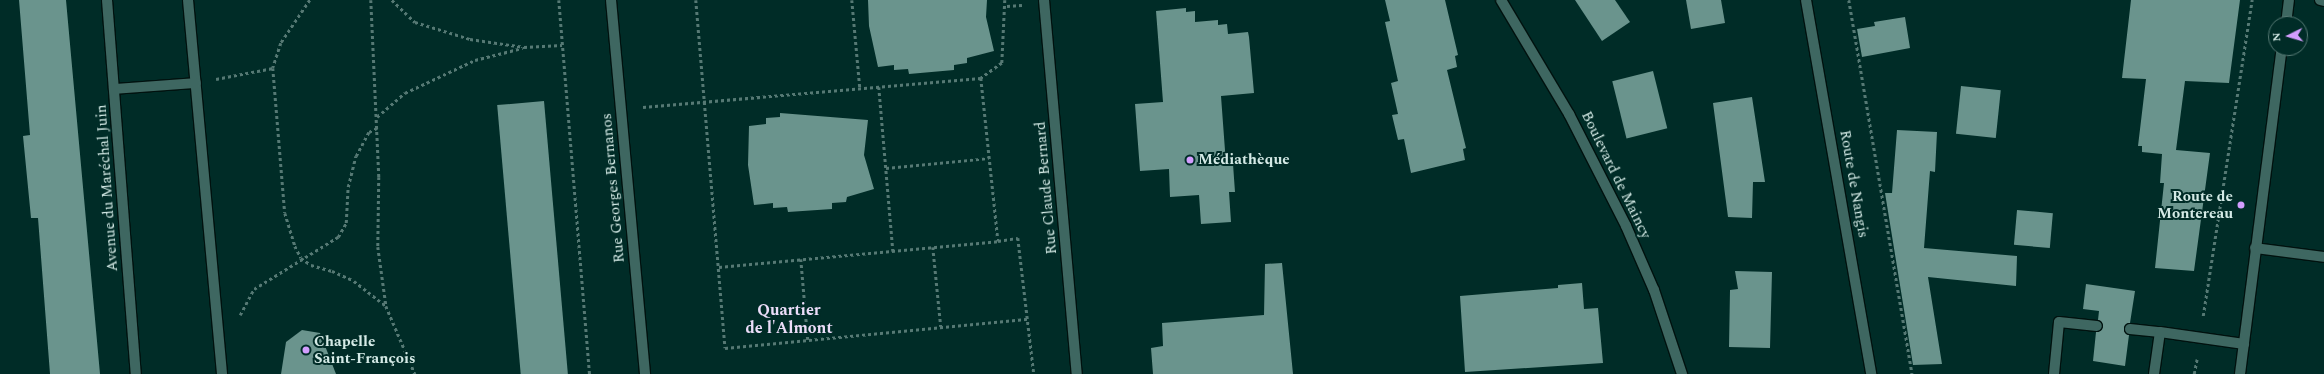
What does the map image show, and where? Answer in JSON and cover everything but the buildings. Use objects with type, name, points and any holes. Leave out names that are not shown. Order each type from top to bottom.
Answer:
[{"type":"street","name":"Avenue du Maréchal Juin","points":[[107,0],[136,374]]},
{"type":"street","points":[[188,0],[222,374]]},
{"type":"street","name":"Rue Georges Bernanos","points":[[611,0],[645,374]]},
{"type":"street","name":"Rue Claude Bernard","points":[[1044,0],[1078,374]]},
{"type":"street","name":"Boulevard de Maincy","points":[[1501,0],[1569,114],[1626,226],[1654,290],[1682,374]]},
{"type":"street","name":"Route de Nangis","points":[[1806,0],[1871,374]]},
{"type":"street","points":[[2287,16],[2289,0]]},
{"type":"street","points":[[2320,0],[2324,1]]},
{"type":"street","points":[[2240,374],[2255,248],[2281,56]]},
{"type":"street","points":[[114,89],[196,83]]},
{"type":"street","points":[[2255,248],[2324,257]]},
{"type":"street","points":[[2054,374],[2059,322],[2097,326]]},
{"type":"street","points":[[2130,329],[2244,344]]},
{"type":"street","points":[[2154,374],[2160,332]]},
{"type":"path","points":[[310,0],[281,43],[273,68],[285,213],[301,258],[312,265],[332,271],[354,281],[386,306]]},
{"type":"path","points":[[372,0],[377,117],[378,247],[386,306],[415,374]]},
{"type":"path","points":[[392,0],[415,22],[470,39],[524,47],[562,45]]},
{"type":"path","points":[[559,0],[590,374]]},
{"type":"path","points":[[696,0],[725,348],[1028,319]]},
{"type":"path","points":[[852,0],[860,88]]},
{"type":"path","points":[[657,106],[981,78],[1002,63],[1007,6],[1005,0]]},
{"type":"path","points":[[1850,0],[1912,374]]},
{"type":"path","points":[[2194,374],[2252,0]]},
{"type":"path","points":[[1007,6],[1024,5]]},
{"type":"path","points":[[377,117],[405,92],[475,60],[524,47]]},
{"type":"path","points":[[196,83],[273,68]]},
{"type":"path","points":[[981,78],[998,241]]},
{"type":"path","points":[[879,87],[893,251]]},
{"type":"path","points":[[239,321],[254,289],[301,258],[338,237],[346,223],[348,186],[356,156],[369,132],[377,128]]},
{"type":"path","points":[[886,168],[989,158]]},
{"type":"path","points":[[719,267],[1018,238],[1034,374]]},
{"type":"path","points":[[933,247],[941,327]]},
{"type":"path","points":[[801,259],[808,340]]},
{"type":"place","name":"Médiathèque","points":[[1190,160]]},
{"type":"place","name":"Route de Montereau","points":[[2241,205]]},
{"type":"place","name":"Chapelle Saint-François","points":[[306,350]]},
{"type":"district","name":"Quartier de l'Almont","points":[[789,319]]}]
